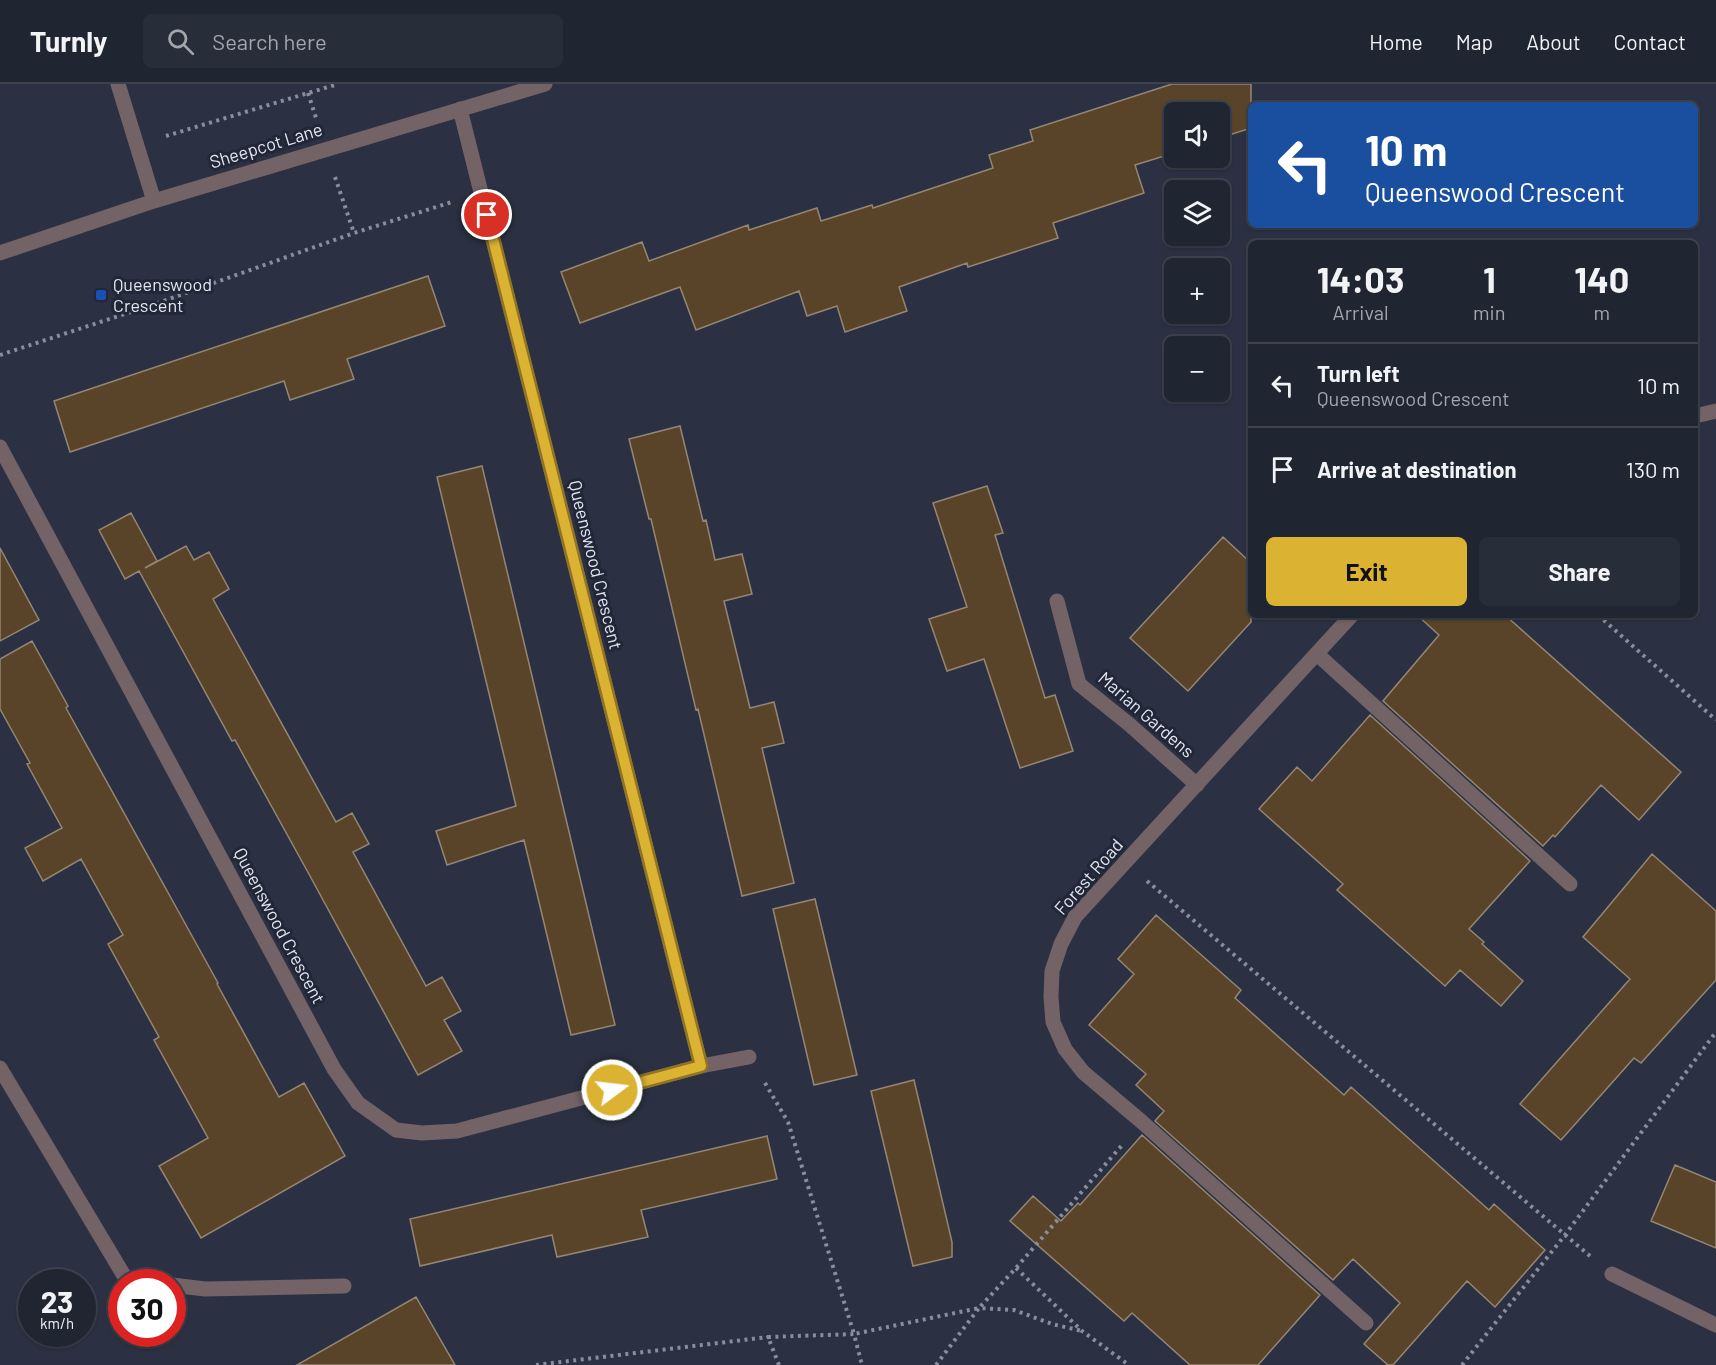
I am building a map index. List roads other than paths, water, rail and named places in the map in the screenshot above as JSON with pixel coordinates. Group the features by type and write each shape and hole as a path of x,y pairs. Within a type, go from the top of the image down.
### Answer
{"street":[{"path":"118,84 154,201"},
{"name":"Sheepcot Lane","path":"0,253 154,201 545,84"},
{"name":"Queenswood Crescent","path":"460,109 701,1066"},
{"path":"1698,415 1716,411"},
{"name":"Queenswood Crescent","path":"0,447 334,1069 358,1103 396,1130 422,1133 457,1131 701,1066 749,1057"},
{"name":"Marian Gardens","path":"1057,601 1079,684 1130,725 1197,785"},
{"name":"Forest Road","path":"1349,618 1075,917 1061,944 1052,971 1051,997 1053,1022 1065,1048 1083,1072 1366,1323"},
{"path":"1317,654 1570,884"},
{"path":"0,1068 120,1269"},
{"path":"1612,1274 1716,1325"},
{"path":"186,1287 205,1289 344,1286"}],"place":[{"name":"Queenswood Crescent","path":"101,295"}]}
